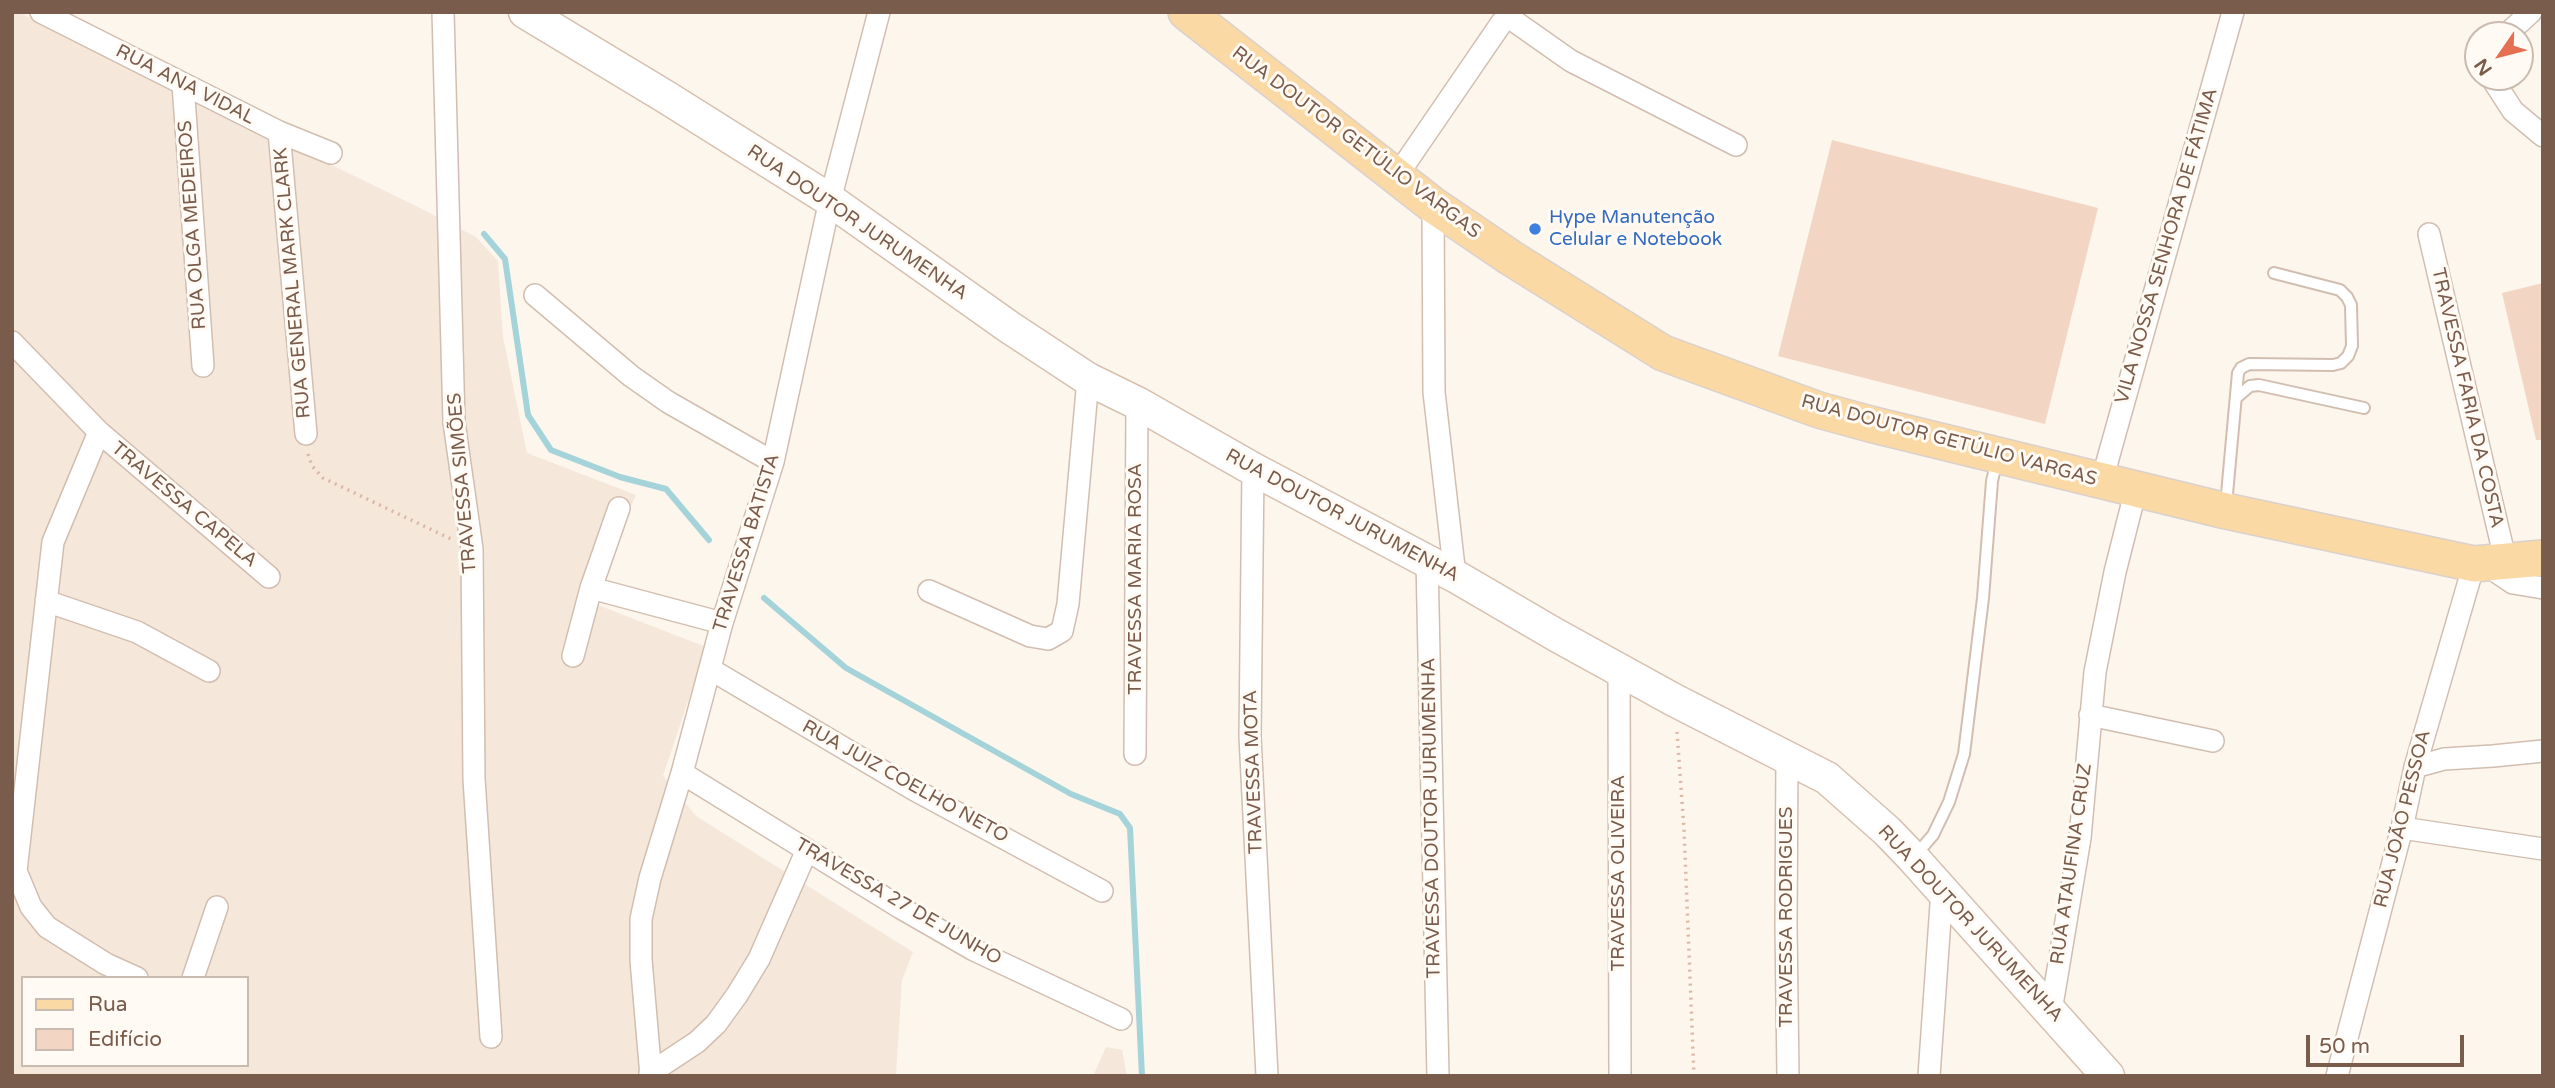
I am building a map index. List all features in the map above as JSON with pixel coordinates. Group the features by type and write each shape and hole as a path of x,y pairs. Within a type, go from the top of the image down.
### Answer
{"main road":[{"name":"RUA DOUTOR GETÚLIO VARGAS","path":"1186,12 1433,205 1511,258 1663,353 1819,410 2226,511 2488,564 2543,558"},
{"name":"RUA DOUTOR JURUMENHA","path":"529,14 830,200 1009,327 1088,379 1455,576 1674,700 1827,778 1913,858 2108,1076"}],"street":[{"name":"RUA ANA VIDAL","path":"41,12 279,132 331,153"},
{"name":"TRAVESSA SIMÕES","path":"443,12 454,422 472,549 474,779 491,1037"},
{"name":"TRAVESSA BATISTA","path":"651,1074 643,996 641,919 650,878 682,773 722,622 772,462 830,200 878,12"},
{"name":"VILA NOSSA SENHORA DE FÁTIMA","path":"2102,480 2232,12"},
{"path":"1396,177 1508,14 1571,61 1736,145"},
{"name":"RUA OLGA MEDEIROS","path":"183,84 203,366"},
{"path":"2499,91 2512,111 2543,136"},
{"name":"RUA GENERAL MARK CLARK","path":"279,132 306,434"},
{"path":"1433,205 1434,392 1455,576"},
{"name":"TRAVESSA FARIA DA COSTA","path":"2429,234 2488,564"},
{"path":"535,295 631,376 668,402 772,462"},
{"name":"TRAVESSA CAPELA","path":"12,342 99,432 269,577"},
{"path":"929,591 1030,636 1048,639 1062,631 1068,604 1088,379"},
{"name":"TRAVESSA MARIA ROSA","path":"1135,754 1137,403"},
{"name":"TRAVESSA CAPELA","path":"99,432 53,542 16,871 31,908 47,927 106,964 133,976"},
{"name":"TRAVESSA MOTA","path":"1252,469 1250,736 1267,1076"},
{"name":"RUA ATAUFINA CRUZ","path":"2051,1012 2080,838 2095,671 2115,572 2136,489"},
{"path":"573,656 591,588 619,508"},
{"name":"TRAVESSA DOUTOR JURUMENHA","path":"1427,561 1438,1076"},
{"name":"RUA DOUTOR GETÚLIO VARGAS","path":"2488,564 2513,583 2543,588"},
{"name":"RUA JOÃO PESSOA","path":"2337,1076 2402,828 2415,767 2488,564"},
{"path":"591,588 722,622"},
{"path":"46,601 137,632 209,671"},
{"name":"RUA JUIZ COELHO NETO","path":"710,669 913,789 1102,891"},
{"name":"TRAVESSA OLIVEIRA","path":"1619,670 1620,1076"},
{"path":"2090,715 2214,741"},
{"path":"2415,767 2444,758 2493,757 2543,751"},
{"name":"TRAVESSA RODRIGUES","path":"1787,757 1788,1076"},
{"name":"TRAVESSA 27 DE JUNHO","path":"682,773 974,950 1121,1019"},
{"path":"2402,828 2543,849"},
{"path":"651,1074 697,1042 716,1024 737,995 758,959 807,850"},
{"path":"1929,1076 1942,890"},
{"path":"194,976 217,906"}],"lane":[{"path":"2226,511 2238,373 2241,368 2249,364 2333,365 2341,363 2348,356 2352,346 2351,305 2340,290 2274,273"},
{"path":"2236,398 2250,386 2259,385 2364,408"},
{"path":"1913,858 1933,835 1944,813 1964,754 1983,598 1992,481 1997,456"}],"path":[{"path":"306,434 312,466 323,478 472,549"},
{"path":"1674,700 1685,842 1695,1076"}],"shaded area":[{"path":"13,12 18,12 418,207 476,237 498,261 503,337 527,453 636,495 590,602 706,647 663,776 696,816 913,952 902,980 896,1076 12,1076"},
{"path":"1106,1047 1122,1050 1127,1076 1093,1076"}],"building":[{"path":"1832,140 2098,208 2045,424 1778,356"},
{"path":"2543,283 2543,440 2536,440 2502,293"}],"waterway":[{"path":"484,234 505,259 528,415 551,450 620,477 666,489 709,540"},
{"path":"764,598 846,668 1071,794 1120,814 1130,828 1142,1076"}],"place":[{"name":"Hype Manutenção Celular e Notebook","path":"1535,229"}]}
